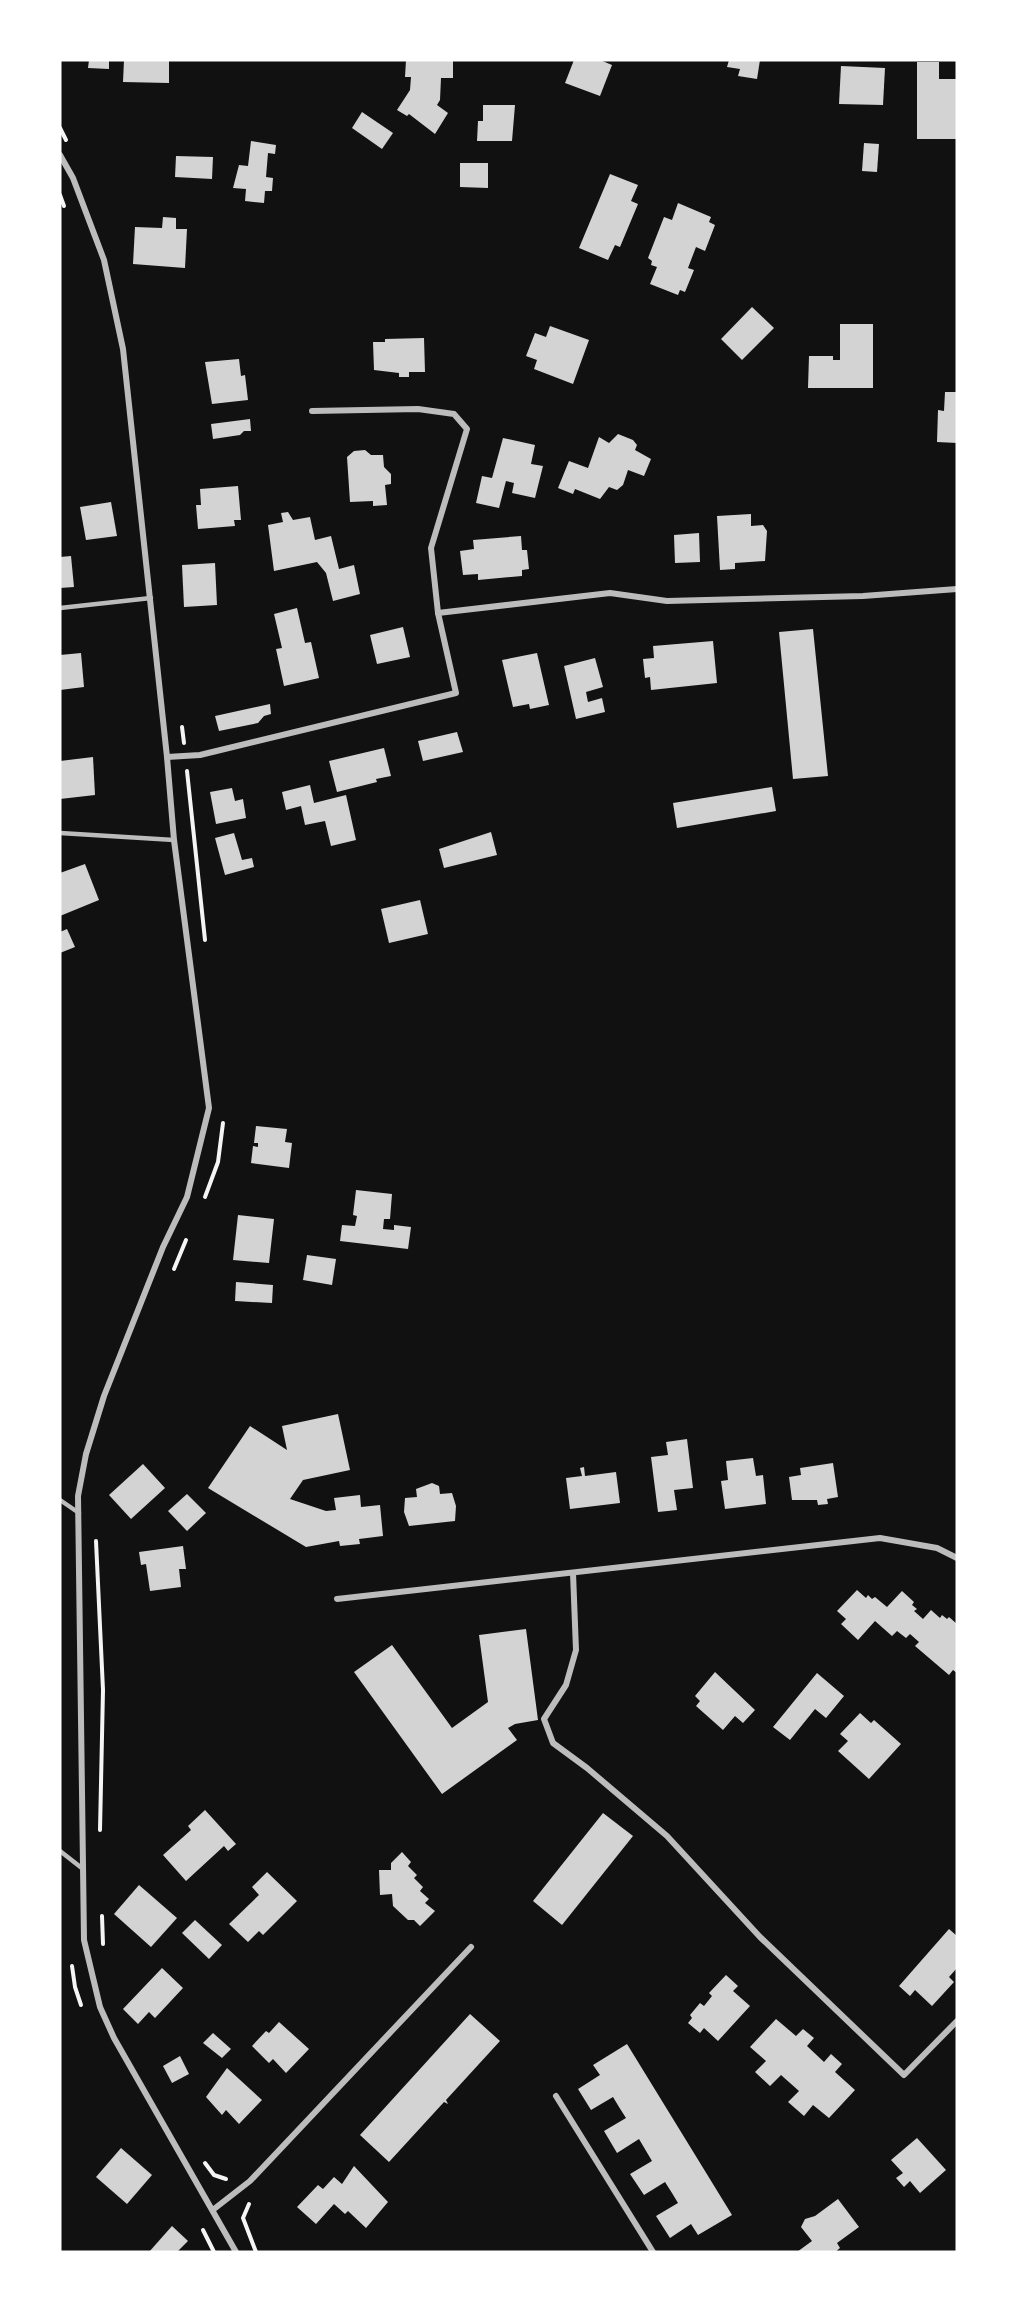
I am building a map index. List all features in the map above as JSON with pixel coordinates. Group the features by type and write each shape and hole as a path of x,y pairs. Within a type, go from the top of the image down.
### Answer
{"street":[{"path":"60,155 73,178 104,260 123,350 151,598 174,840 209,1108 187,1197 159,1257 104,1396 86,1454 78,1496 84,1940 100,2007 114,2038 214,2209 236,2252"},
{"path":"167,757 200,755 456,693 438,613 431,548 467,429 454,414 418,409 312,411"},
{"path":"438,613 609,593 667,601 863,596 957,589"},
{"path":"337,1599 880,1538 937,1548 957,1558"},
{"path":"573,1573 576,1650 566,1685 544,1719 553,1743 587,1768 667,1836 760,1937 904,2075 957,2020"},
{"path":"214,2209 250,2181 471,1947"},
{"path":"556,2096 653,2252"}],"lane":[{"path":"60,608 151,598"},
{"path":"60,833 174,840"},
{"path":"60,1500 79,1513"},
{"path":"60,1851 83,1869"}],"path":[{"path":"60,128 69,147"},
{"path":"60,195 69,217"},
{"path":"181,720 205,943"},
{"path":"203,1202 218,1162 223,1114"},
{"path":"172,1274 189,1233"},
{"path":"96,1532 102,1690 100,1838"},
{"path":"101,1911 103,1953"},
{"path":"71,1955 75,1987 82,2008"},
{"path":"202,2157 214,2175 223,2179 231,2177"},
{"path":"198,2222 214,2252"}],"building":[{"path":"89,60 109,60 109,69 88,68"},
{"path":"124,60 169,60 169,83 123,82"},
{"path":"406,60 453,60 453,78 441,78 440,100 437,105 448,113 435,134 409,114 407,116 397,110 410,90 411,77 405,77"},
{"path":"574,60 600,60 612,65 600,96 565,83"},
{"path":"729,60 760,60 757,79 738,76 740,69 727,67"},
{"path":"917,62 939,62 939,79 957,79 957,139 917,139"},
{"path":"841,66 885,68 883,105 839,104"},
{"path":"483,105 515,105 512,141 477,141 478,121 483,121"},
{"path":"362,112 393,133 382,149 352,128"},
{"path":"251,141 276,145 275,154 268,153 266,177 273,178 272,191 265,191 264,203 245,201 246,189 233,188 239,165 248,166"},
{"path":"864,143 879,144 877,172 862,171"},
{"path":"176,156 213,157 212,179 175,177"},
{"path":"460,163 488,163 488,188 460,187"},
{"path":"610,174 638,185 631,201 638,204 620,247 615,245 608,260 579,248"},
{"path":"678,203 711,217 709,222 715,225 705,251 696,247 688,268 694,270 685,292 680,290 678,295 650,284 657,267 651,265 652,261 648,258 664,217 672,220"},
{"path":"163,217 176,218 176,229 187,229 185,268 133,264 135,227 162,228"},
{"path":"752,307 774,328 742,360 721,339"},
{"path":"840,324 873,324 873,388 808,388 809,356 833,356 833,360 840,360"},
{"path":"550,326 589,340 573,384 534,369 537,360 526,356 535,333 546,337"},
{"path":"424,338 425,372 409,372 409,377 399,377 399,373 374,370 373,342 385,342 385,339"},
{"path":"239,359 241,376 245,375 248,400 212,404 205,362"},
{"path":"945,392 957,392 957,443 937,442 938,410 944,411"},
{"path":"250,419 251,431 213,439 211,424"},
{"path":"618,434 633,440 637,445 635,450 651,459 644,476 628,470 623,485 617,490 609,487 600,499 575,489 573,494 558,488 569,461 588,468 599,437 609,443"},
{"path":"503,438 535,445 531,464 543,466 535,498 512,493 514,483 506,481 499,508 476,503 482,476 492,478"},
{"path":"365,450 371,455 383,455 384,467 391,474 391,484 385,485 387,505 373,506 373,501 350,502 347,457 354,451"},
{"path":"238,486 241,520 234,520 235,526 198,529 196,505 201,505 200,489"},
{"path":"111,502 117,536 86,540 80,507"},
{"path":"288,512 293,520 310,517 315,540 331,536 339,569 354,565 360,594 333,601 326,573 317,562 274,571 268,525 283,522 281,513"},
{"path":"751,514 751,526 763,525 767,531 765,561 735,563 735,569 720,570 717,516"},
{"path":"699,533 700,562 675,563 674,535"},
{"path":"521,536 522,550 527,550 529,569 522,570 522,576 478,580 478,574 463,575 460,551 474,549 473,540"},
{"path":"71,556 74,587 60,588 60,557"},
{"path":"215,563 217,605 184,607 182,565"},
{"path":"297,608 305,643 311,642 319,678 284,686 276,649 282,648 274,614"},
{"path":"403,627 410,657 377,664 370,635"},
{"path":"813,629 828,776 793,779 779,632"},
{"path":"713,641 717,683 651,690 650,677 645,678 643,659 654,658 653,646"},
{"path":"81,653 84,687 60,690 60,655"},
{"path":"537,653 549,705 530,709 529,704 513,707 502,660"},
{"path":"595,658 603,687 586,692 588,702 602,698 605,712 576,719 564,666"},
{"path":"270,704 271,714 264,716 258,723 219,731 215,716"},
{"path":"457,732 463,752 423,761 418,741"},
{"path":"384,748 391,776 337,792 329,761"},
{"path":"93,757 95,795 60,799 60,761"},
{"path":"310,785 314,803 346,795 356,840 331,846 325,821 305,825 301,806 286,810 282,792"},
{"path":"772,787 776,811 677,828 673,803"},
{"path":"232,788 235,801 243,799 246,818 216,824 210,792"},
{"path":"491,832 497,855 444,868 439,849"},
{"path":"234,833 242,860 252,858 254,867 225,875 215,838"},
{"path":"85,864 99,900 60,916 60,873"},
{"path":"420,900 428,934 389,943 381,909"},
{"path":"67,929 75,947 60,953 60,932"},
{"path":"256,1126 287,1129 285,1142 292,1143 289,1168 251,1163 253,1146 258,1147 258,1143 254,1143"},
{"path":"356,1190 392,1194 390,1219 384,1219 383,1229 394,1230 394,1225 411,1227 408,1249 340,1241 342,1225 355,1226 357,1216 353,1215"},
{"path":"238,1215 274,1219 269,1263 233,1260"},
{"path":"307,1255 336,1259 332,1285 303,1280"},
{"path":"236,1282 273,1285 272,1303 235,1301"},
{"path":"338,1414 350,1470 303,1480 290,1499 326,1511 336,1510 334,1498 360,1495 361,1507 380,1505 383,1536 359,1539 360,1544 340,1546 339,1541 306,1547 208,1488 250,1426 287,1450 282,1426"},
{"path":"687,1439 693,1488 674,1490 677,1510 658,1512 651,1457 668,1455 666,1442"},
{"path":"753,1458 756,1476 763,1475 766,1504 725,1509 721,1481 728,1480 726,1461"},
{"path":"833,1463 838,1497 827,1499 828,1504 818,1505 817,1500 792,1500 789,1477 801,1475 800,1468"},
{"path":"143,1464 165,1488 131,1519 109,1495"},
{"path":"584,1467 585,1476 616,1472 620,1503 570,1509 566,1478 582,1476 580,1468"},
{"path":"432,1483 439,1486 440,1494 452,1493 456,1506 455,1521 409,1526 404,1512 405,1498 417,1497 416,1489"},
{"path":"187,1494 206,1513 187,1531 168,1511"},
{"path":"183,1546 186,1569 179,1569 181,1587 150,1591 146,1564 141,1565 139,1552"},
{"path":"857,1590 866,1598 868,1595 872,1599 875,1597 887,1607 902,1591 914,1602 912,1605 917,1609 914,1611 923,1619 931,1610 940,1618 942,1615 947,1619 949,1617 957,1624 957,1673 953,1670 949,1675 915,1646 919,1642 910,1634 906,1638 897,1631 892,1636 875,1621 858,1640 841,1624 846,1619 837,1611"},
{"path":"526,1629 538,1720 515,1724 508,1728 517,1740 442,1794 354,1672 392,1645 452,1728 488,1702 479,1635"},
{"path":"715,1672 755,1710 743,1723 735,1716 723,1730 696,1706 700,1701 695,1696"},
{"path":"817,1673 844,1696 826,1718 815,1709 790,1740 773,1727"},
{"path":"860,1713 871,1723 874,1720 901,1744 869,1779 838,1751 848,1741 840,1734"},
{"path":"205,1810 236,1844 228,1851 224,1846 186,1881 163,1855 191,1830 188,1826"},
{"path":"603,1813 633,1836 562,1925 533,1901"},
{"path":"402,1852 411,1862 408,1866 417,1875 414,1878 423,1887 420,1891 429,1899 425,1903 435,1911 420,1926 414,1920 408,1920 393,1906 392,1894 380,1895 379,1870 391,1870 391,1863"},
{"path":"267,1872 297,1901 263,1935 259,1931 248,1942 229,1924 259,1895 252,1887"},
{"path":"139,1885 177,1918 151,1947 114,1914"},
{"path":"195,1920 222,1945 209,1959 182,1933"},
{"path":"949,1929 957,1936 957,1968 949,1977 954,1982 932,2006 915,1990 910,1996 899,1986"},
{"path":"162,1968 183,1988 155,2018 149,2012 138,2024 123,2009"},
{"path":"726,1975 738,1986 733,1991 750,2006 718,2041 704,2028 700,2033 688,2023 692,2018 690,2015 700,2003 704,2006 712,1996 709,1993"},
{"path":"470,2014 500,2041 446,2100 448,2104 444,2102 389,2162 360,2135"},
{"path":"776,2019 796,2036 803,2029 814,2038 807,2046 824,2062 831,2054 842,2064 835,2072 855,2090 829,2118 813,2105 804,2116 788,2102 799,2091 781,2075 770,2086 755,2072 766,2061 750,2047"},
{"path":"279,2022 309,2049 286,2073 273,2059 269,2063 252,2046 266,2031 269,2033"},
{"path":"213,2033 231,2049 222,2058 203,2043"},
{"path":"627,2044 732,2215 698,2235 691,2224 670,2238 656,2216 678,2203 672,2193 665,2182 644,2195 630,2174 652,2161 639,2139 617,2153 604,2131 626,2118 613,2097 591,2110 578,2089 600,2075 593,2065"},
{"path":"180,2056 189,2074 172,2083 163,2066"},
{"path":"227,2068 262,2100 239,2124 226,2110 222,2115 206,2097"},
{"path":"917,2138 946,2170 920,2193 910,2181 904,2187 896,2178 903,2173 891,2160"},
{"path":"121,2148 152,2175 127,2204 96,2177"},
{"path":"354,2166 388,2202 366,2228 348,2211 345,2214 334,2204 316,2224 297,2207 318,2185 323,2189 334,2177 342,2184"},
{"path":"838,2199 859,2227 837,2243 840,2248 835,2252 797,2252 812,2241 801,2227 805,2219 815,2216"},
{"path":"172,2226 188,2241 177,2252 149,2252"}]}
